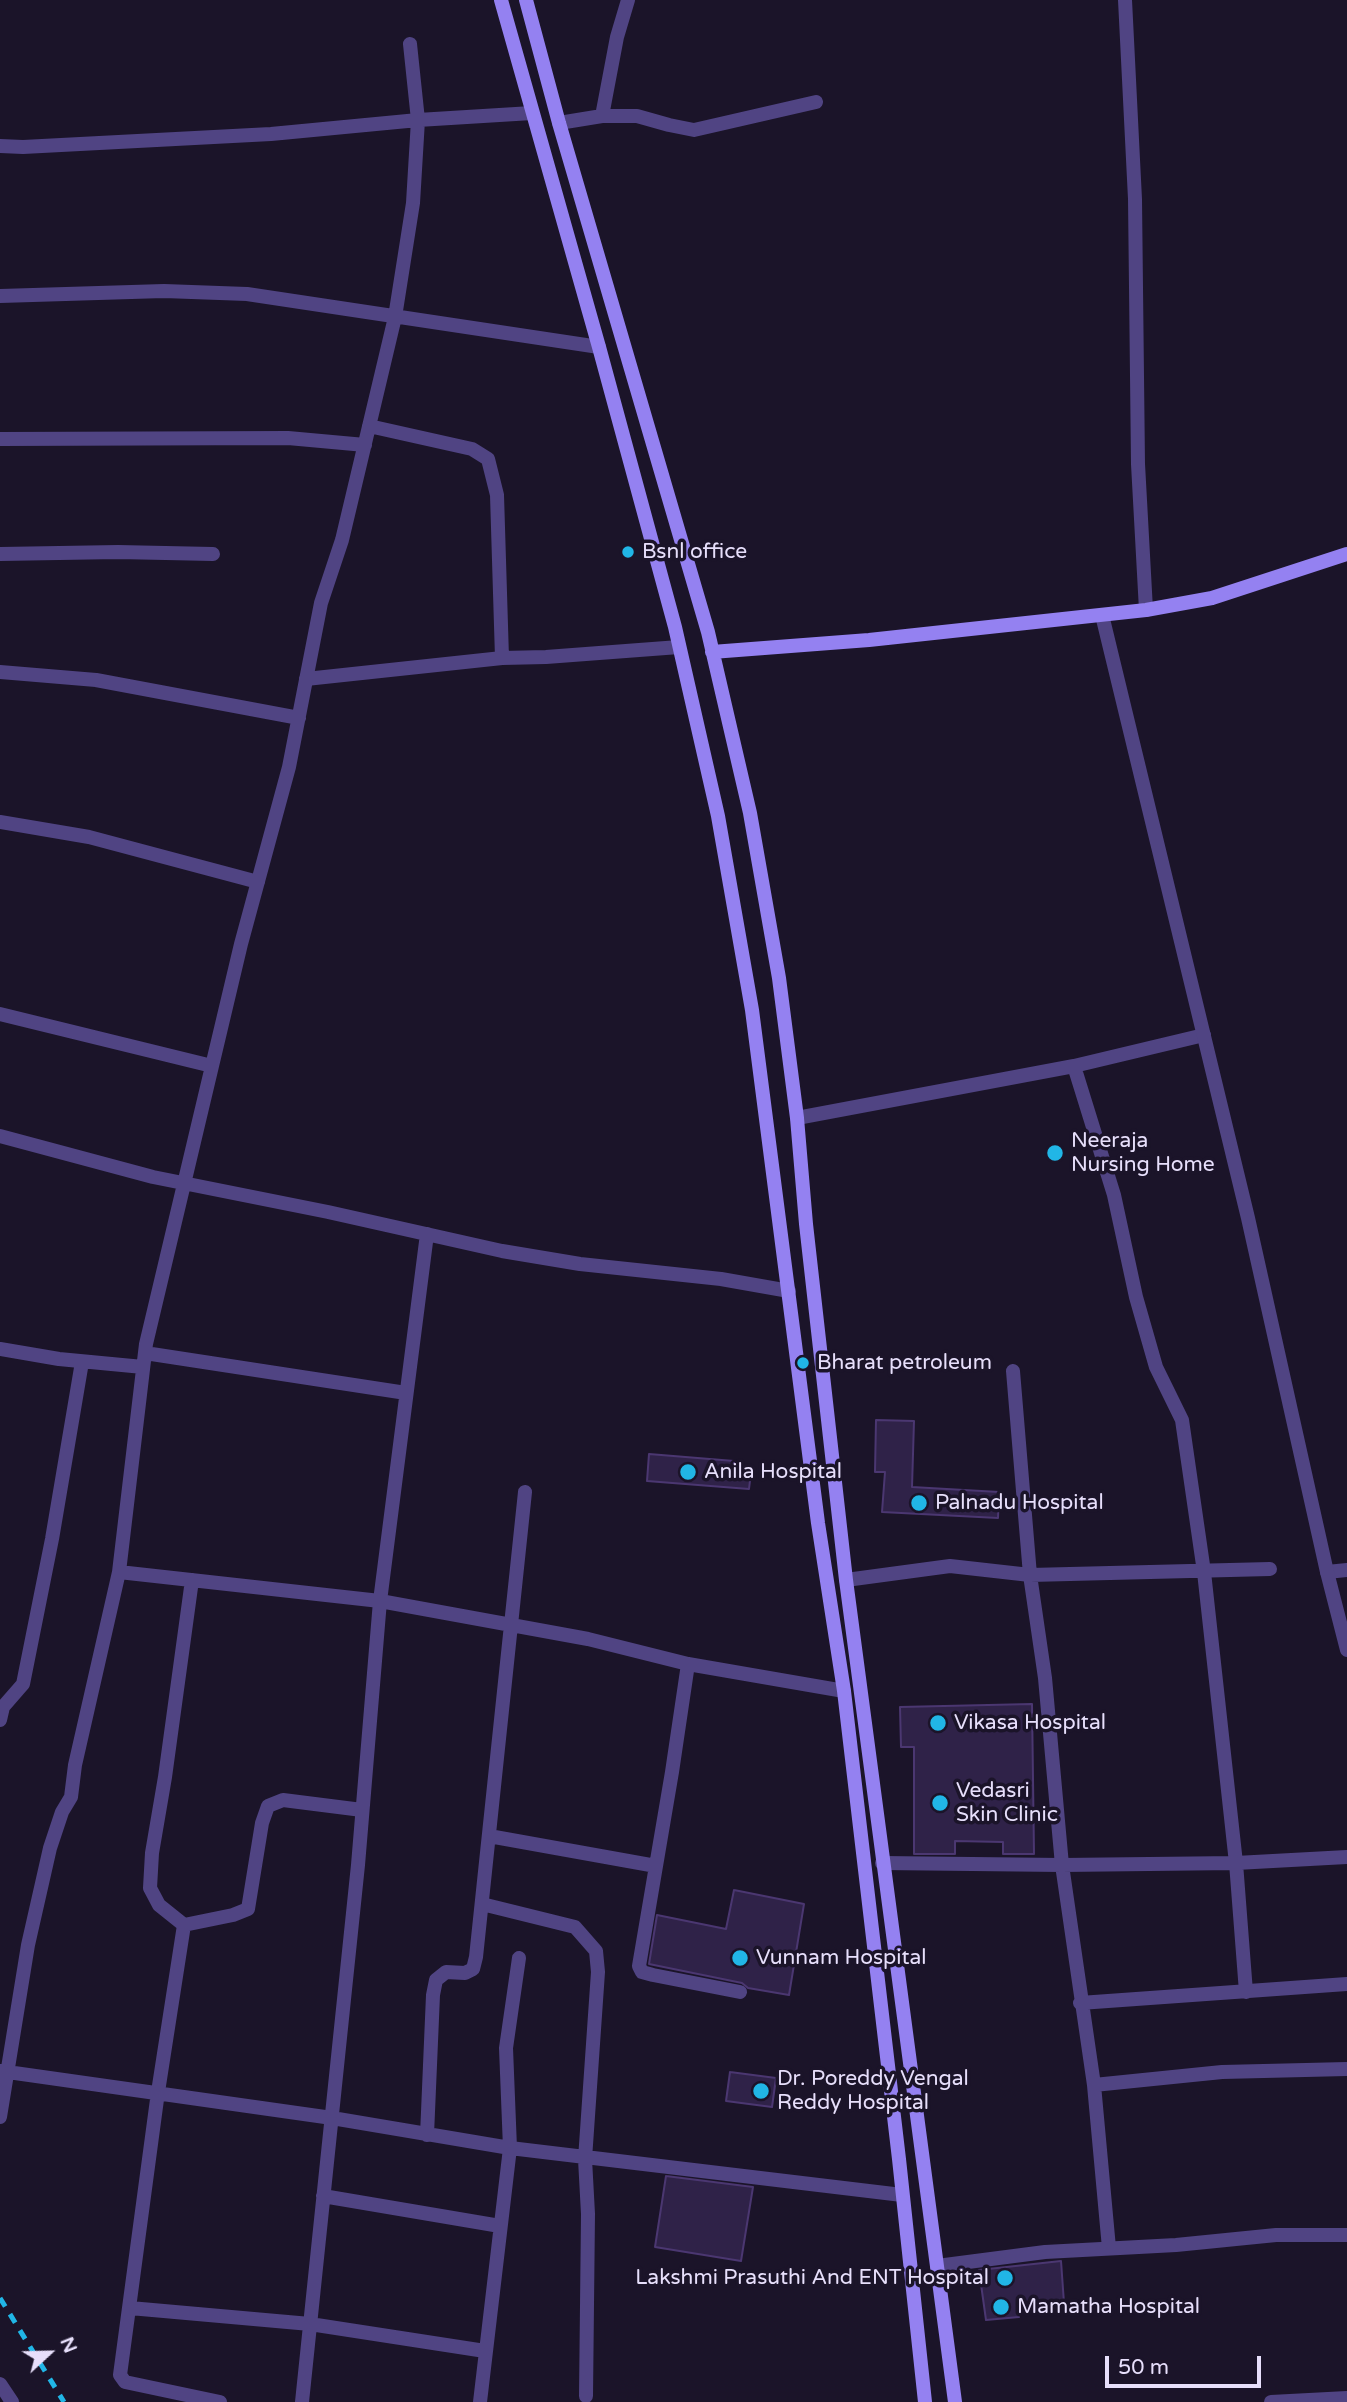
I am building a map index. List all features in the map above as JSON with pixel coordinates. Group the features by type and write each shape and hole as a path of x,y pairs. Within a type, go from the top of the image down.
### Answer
{"main road":[{"path":"501,0 675,627 718,816 752,1010 818,1523 844,1691 895,2119 925,2402"},
{"path":"526,0 712,652 750,813 779,978 797,1118 806,1224 846,1580 955,2402"},
{"path":"712,652 869,640 1146,610 1212,598 1347,554"}],"street":[{"path":"602,116 617,37 628,0"},
{"path":"1125,0 1135,199 1138,464 1146,610"},
{"path":"0,2117 3,2072 28,1945 50,1848 62,1812 71,1797 75,1765 119,1572 144,1360 212,1066 289,767 321,603 342,540 396,317 414,203 418,120 410,44"},
{"path":"559,123 602,116 637,116 694,130 816,102"},
{"path":"0,146 271,134 418,120 532,113"},
{"path":"0,296 164,291 247,294 599,346"},
{"path":"369,426 472,449 488,459 497,495 502,658"},
{"path":"0,439 288,438 365,445"},
{"path":"0,554 213,554"},
{"path":"1102,615 1204,1035 1347,1650"},
{"path":"306,679 502,658 679,647"},
{"path":"0,671 96,680 299,718"},
{"path":"0,822 89,836 258,882"},
{"path":"0,1014 212,1066"},
{"path":"797,1118 1074,1066 1204,1035"},
{"path":"1074,1066 1114,1195 1136,1297 1156,1367 1182,1420 1204,1572 1237,1863 1246,1992"},
{"path":"0,1136 184,1183 502,1251 567,1262 721,1279 789,1292"},
{"path":"302,2402 362,1810 380,1601 427,1234"},
{"path":"0,1349 82,1362 144,1360 406,1393"},
{"path":"0,1720 3,1707 23,1684 52,1539 82,1362"},
{"path":"1013,1371 1030,1575 1045,1678 1062,1865 1094,2085 1109,2248"},
{"path":"427,2135 433,1995 436,1980 446,1972 465,1973 473,1969 525,1492"},
{"path":"846,1580 950,1566 1030,1575 1270,1569"},
{"path":"1327,1572 1347,1570"},
{"path":"119,1572 380,1601 588,1639 688,1664 844,1691"},
{"path":"184,1925 159,1905 150,1888 152,1853 192,1580"},
{"path":"688,1664 639,1966 642,1972 740,1992"},
{"path":"184,1925 233,1915 248,1909 262,1823 268,1806 283,1800 362,1810"},
{"path":"489,1836 656,1866"},
{"path":"883,1863 1237,1863 1347,1857"},
{"path":"482,1904 575,1927 596,1951 598,1972 585,2159 588,2214 586,2396"},
{"path":"184,1925 158,2092 120,2375 125,2382 220,2402"},
{"path":"480,2402 510,2148 506,2049 519,1958"},
{"path":"1080,2003 1347,1983"},
{"path":"1094,2085 1222,2072 1347,2069"},
{"path":"3,2072 158,2092 585,2159 902,2195"},
{"path":"323,2196 500,2226"},
{"path":"937,2266 1045,2252 1176,2245 1276,2235 1347,2235"},
{"path":"130,2308 310,2324 485,2351"},
{"path":"0,2384 12,2402"},
{"path":"1271,2402 1347,2398"}],"building":[{"path":"876,1420 914,1421 912,1487 999,1492 998,1518 882,1512 885,1472 875,1472"},
{"path":"649,1454 734,1461 734,1470 751,1472 749,1489 647,1481"},
{"path":"1032,1704 1034,1854 1003,1854 1003,1842 955,1841 955,1854 914,1854 914,1747 901,1747 900,1707"},
{"path":"734,1890 804,1904 789,1995 649,1964 657,1915 726,1929"},
{"path":"730,2072 776,2078 772,2107 726,2101"},
{"path":"666,2176 753,2187 741,2261 655,2247"},
{"path":"1061,2261 1064,2303 1018,2306 1019,2317 986,2320 979,2270"}],"railway":[{"path":"0,2298 64,2402"}],"place":[{"name":"Bsnl office","path":"628,552"},
{"name":"Neeraja Nursing Home","path":"1055,1153"},
{"name":"Bharat petroleum","path":"803,1363"},
{"name":"Anila Hospital","path":"688,1472"},
{"name":"Palnadu Hospital","path":"919,1503"},
{"name":"Vikasa Hospital","path":"938,1723"},
{"name":"Vedasri Skin Clinic","path":"940,1803"},
{"name":"Vunnam Hospital","path":"740,1958"},
{"name":"Dr. Poreddy Vengal Reddy Hospital","path":"761,2091"},
{"name":"Lakshmi Prasuthi And ENT Hospital","path":"1005,2278"},
{"name":"Mamatha Hospital","path":"1001,2307"}]}
